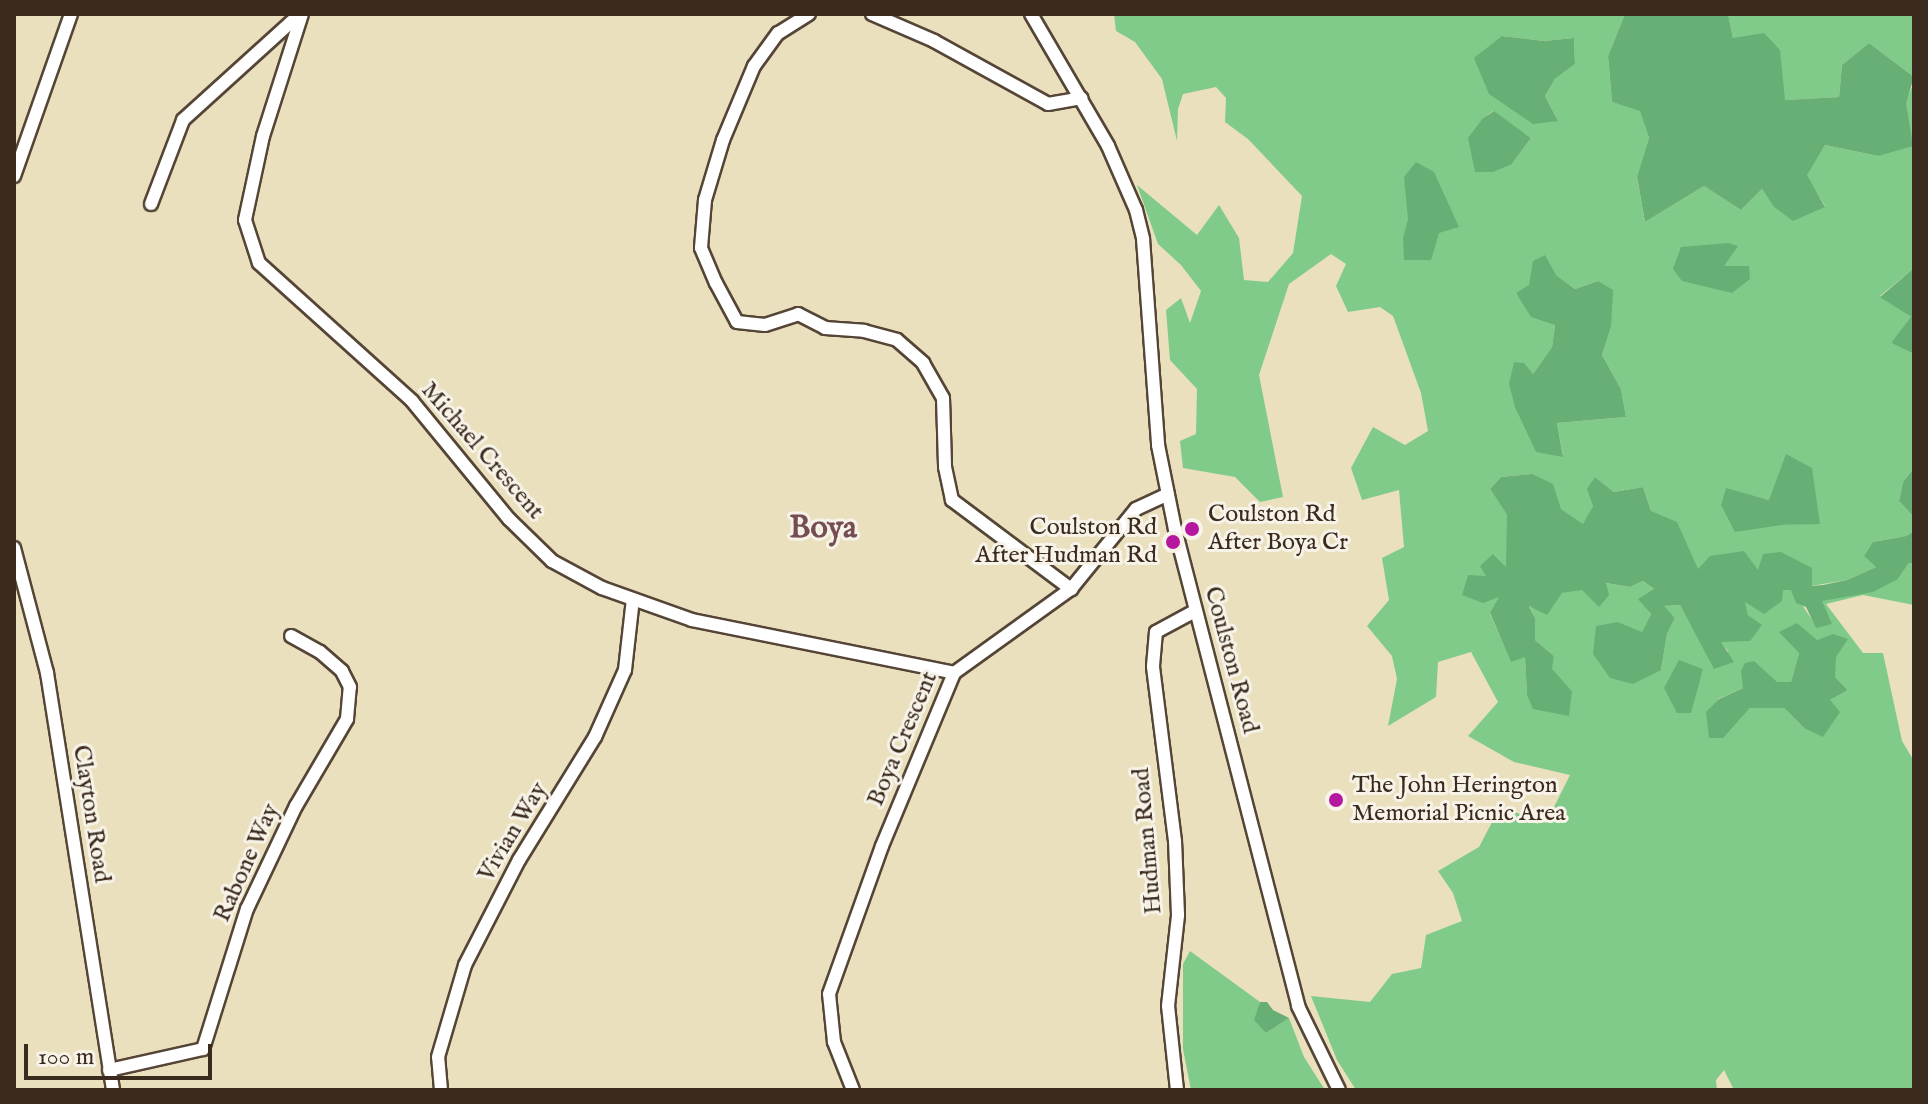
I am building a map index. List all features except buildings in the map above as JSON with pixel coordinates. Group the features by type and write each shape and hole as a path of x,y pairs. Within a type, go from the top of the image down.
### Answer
{"street":[{"path":"14,176 71,14"},
{"path":"151,204 183,120 301,14"},
{"name":"Michael Crescent","path":"301,14 263,136 245,220 259,263 412,401 509,519 552,561 602,588 692,620 954,673"},
{"path":"809,14 778,33 754,66 723,140 705,200 701,248 716,283 737,322 765,325 798,314 825,328 864,331 897,340 923,363 943,398 945,467 952,500 1071,589"},
{"path":"872,14 934,41 1048,104 1081,98"},
{"name":"Coulston Road","path":"1031,14 1125,178 1143,239 1152,390 1168,494 1195,611 1222,704 1298,1006 1339,1090"},
{"name":"Boya Crescent","path":"853,1090 834,1042 829,994 882,846 954,673 1071,589 1130,515 1150,500 1168,494"},
{"name":"Clayton Road","path":"14,548 47,673 113,1090"},
{"name":"Vivian Way","path":"441,1090 438,1057 465,965 519,860 595,737 625,670 633,599"},
{"name":"Hudman Road","path":"1177,1090 1168,1006 1178,915 1175,841 1153,666 1156,632 1195,611"},
{"name":"Rabone Way","path":"109,1070 203,1049 247,909 296,806 347,719 350,687 342,671 320,652 291,636"}],"green space":[{"path":"1114,14 1625,14 1608,56 1612,102 1640,110 1649,138 1637,178 1645,222 1704,186 1741,210 1762,189 1773,206 1825,206 1806,175 1825,145 1878,156 1914,83 1914,268 1880,296 1912,318 1891,343 1914,354 1914,468 1903,482 1899,501 1914,517 1914,531 1906,536 1873,542 1876,567 1847,580 1811,586 1759,571 1698,570 1686,547 1651,511 1643,487 1614,492 1595,477 1593,506 1584,525 1561,509 1532,474 1501,477 1490,489 1507,515 1509,550 1506,568 1494,555 1500,596 1490,614 1511,661 1525,656 1527,695 1572,691 1551,669 1554,656 1535,640 1535,618 1529,605 1561,593 1605,583 1630,587 1643,581 1655,590 1639,599 1651,614 1642,633 1618,622 1661,670 1667,634 1675,618 1663,606 1680,605 1715,669 1728,651 1720,642 1761,625 1748,615 1744,601 1783,589 1792,590 1817,627 1831,623 1821,601 1898,579 1909,563 1914,564 1914,605 1863,595 1826,604 1863,653 1883,653 1902,741 1914,761 1914,1090 1734,1090 1724,1070 1716,1080 1717,1090 1356,1090 1337,1060 1311,996 1370,1002 1392,974 1421,968 1426,935 1462,921 1453,893 1438,871 1479,847 1500,807 1546,823 1570,775 1514,762 1468,736 1498,702 1471,652 1438,662 1436,697 1388,726 1397,679 1392,656 1367,626 1389,600 1382,558 1404,547 1399,490 1362,500 1351,468 1373,427 1405,445 1428,431 1421,393 1393,316 1380,307 1348,312 1336,286 1346,264 1331,254 1289,284 1259,375 1283,497 1260,502 1235,477 1183,468 1180,441 1196,434 1197,389 1170,360 1166,310 1181,298 1190,323 1201,291 1181,265 1158,244 1137,185 1197,235 1219,205 1239,238 1244,280 1268,282 1293,253 1302,196 1248,139 1225,122 1226,98 1216,87 1183,94 1178,109 1177,141 1162,79 1135,42 1116,31","holes":["1502,36 1544,41 1574,38 1575,64 1555,79 1545,96 1558,121","1493,111 1531,138 1512,164 1483,118","1556,275 1575,289 1598,281 1611,327 1602,355 1621,389 1626,417 1557,423 1563,456 1533,374 1552,347 1555,325 1516,294","1726,489 1769,500 1820,523 1781,525","1833,635 1835,677 1848,690 1830,700 1804,728 1784,708 1750,708 1723,737 1718,699 1743,688 1791,682 1799,653 1817,640","1702,669 1696,687 1669,677"]},
{"path":"1625,14 1728,14 1733,38 1764,33 1780,50 1785,100 1839,97 1842,65 1869,43 1914,77 1906,103 1913,146 1878,156 1825,145 1807,175 1825,207 1793,221 1773,206 1762,189 1741,210 1704,186 1645,222 1637,177 1649,138 1640,111 1612,102 1608,56"},
{"path":"1728,14 1914,14 1914,77 1869,43 1842,65 1839,97 1785,100 1733,38"},
{"path":"1502,36 1544,41 1574,38 1575,64 1555,79 1545,96 1558,121 1533,124 1489,94 1474,58"},
{"path":"1494,111 1531,138 1512,164 1493,172 1475,172 1468,138 1483,118"},
{"path":"1416,162 1434,172 1459,227 1439,233 1431,260 1404,260 1403,238 1408,219 1404,177"},
{"path":"1728,243 1738,246 1724,266 1749,266 1750,279 1732,293 1682,281 1673,269 1681,247"},
{"path":"1545,255 1556,275 1575,289 1598,281 1613,290 1611,327 1602,355 1621,389 1626,417 1557,423 1563,457 1536,452 1515,407 1509,384 1514,362 1524,363 1533,374 1552,347 1555,325 1531,317 1516,293 1529,285 1533,261"},
{"path":"1914,268 1914,354 1891,343 1911,317 1880,297"},
{"path":"1786,454 1812,468 1820,524 1781,525 1735,532 1721,505 1726,488 1769,500"},
{"path":"1914,468 1914,517 1899,501 1903,482"},
{"path":"1532,474 1553,484 1561,509 1583,524 1593,506 1587,489 1595,477 1614,492 1643,487 1651,511 1677,522 1698,569 1710,556 1744,551 1758,570 1763,554 1781,552 1812,568 1812,586 1823,585 1847,580 1876,567 1864,556 1873,542 1906,536 1914,531 1914,564 1909,563 1898,579 1873,592 1822,601 1832,624 1816,628 1806,607 1796,603 1791,590 1783,590 1782,601 1764,614 1745,602 1748,615 1762,625 1750,641 1721,642 1734,662 1714,669 1680,605 1664,606 1675,618 1667,634 1661,670 1633,684 1610,678 1593,654 1596,626 1618,622 1642,632 1651,614 1638,599 1654,589 1643,581 1630,587 1606,583 1609,595 1599,607 1582,590 1562,593 1547,615 1529,606 1535,618 1535,640 1554,656 1552,669 1572,691 1569,716 1533,709 1527,695 1525,657 1511,662 1490,613 1499,597 1483,603 1462,595 1468,575 1486,576 1480,566 1493,554 1506,567 1507,515 1490,489 1501,477"},
{"path":"1797,623 1817,640 1833,634 1848,639 1836,657 1835,677 1848,690 1830,700 1840,712 1823,737 1804,728 1784,708 1750,708 1723,738 1709,738 1706,712 1719,699 1743,688 1741,671 1745,663 1754,661 1777,682 1791,682 1799,653 1779,632"},
{"path":"1679,660 1703,669 1691,713 1677,713 1664,688"},
{"path":"1190,951 1260,1002 1255,1020 1266,1033 1289,1018 1304,1057 1325,1090 1191,1090 1183,1049 1183,964"},
{"path":"1260,1002 1267,1002 1273,1010 1289,1018 1266,1033 1254,1020"}],"place":[{"name":"Coulston Rd After Boya Cr","path":"1192,529"},
{"name":"Coulston Rd After Hudman Rd","path":"1173,542"},
{"name":"The John Herington Memorial Picnic Area","path":"1336,800"}],"district":[{"name":"Boya","path":"823,529"}]}
